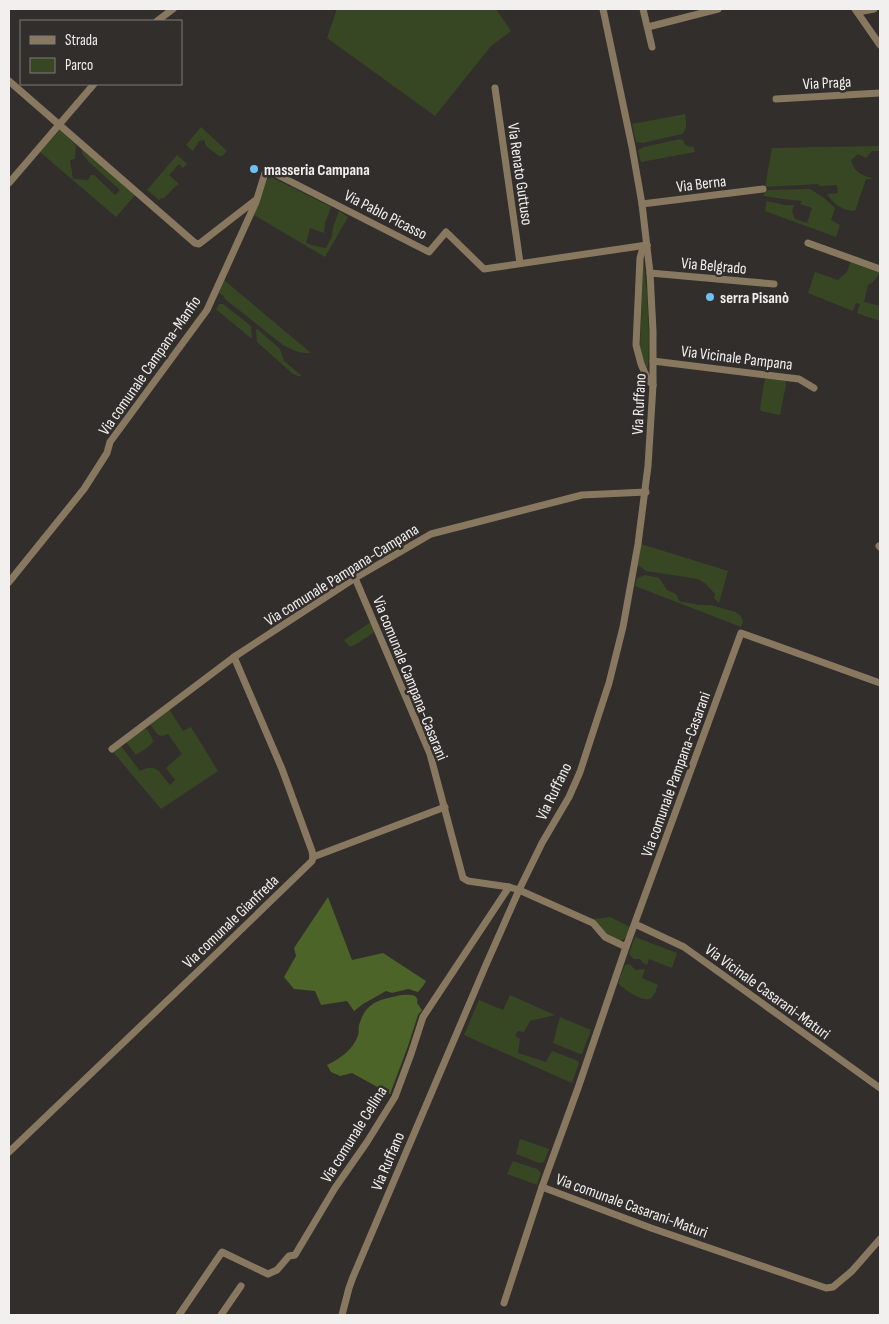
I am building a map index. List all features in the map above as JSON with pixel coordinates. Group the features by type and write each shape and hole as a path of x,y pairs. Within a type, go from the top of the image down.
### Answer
{"street":[{"path":"158,20 173,9"},
{"name":"Via Ruffano","path":"342,1315 353,1277 485,967 519,890 542,843 569,797 580,772 609,683 623,627 646,492 653,385 653,331 650,273 642,204 603,9"},
{"path":"643,9 652,47"},
{"path":"648,27 718,9"},
{"path":"874,9 857,10 880,45"},
{"path":"9,81 195,243 199,244 257,199"},
{"path":"9,183 93,85"},
{"name":"Via Renato Guttuso","path":"495,88 520,263"},
{"name":"Via Praga","path":"776,99 880,93"},
{"name":"Via Pablo Picasso","path":"257,199 265,173 270,171 429,252 446,232 484,269 647,245"},
{"name":"Via Berna","path":"642,204 763,189"},
{"name":"Via comunale Campana-Manfio","path":"9,582 84,489 107,453 110,442 208,310 257,199"},
{"path":"808,243 880,269"},
{"name":"Via Ruffano","path":"647,245 642,251 640,258 636,345 641,364 648,380 653,385"},
{"name":"Via Belgrado","path":"650,273 774,284"},
{"name":"Via Vicinale Pampana","path":"653,361 800,379 814,388"},
{"name":"Via comunale Pampana-Campana","path":"112,748 234,657 355,578 431,534 576,496 646,492"},
{"name":"Via comunale Campana-Casarani","path":"355,578 430,754 463,878 468,882 510,887 519,890"},
{"name":"Via comunale Pampana-Casarani","path":"626,947 742,633 880,683"},
{"path":"234,657 282,769 313,857 444,807"},
{"name":"Via comunale Gianfreda","path":"9,1152 312,861 313,857"},
{"name":"Via comunale Cellina","path":"179,1315 222,1252 268,1274 277,1270 289,1256 295,1254 335,1188 368,1142 395,1097 423,1017 510,887"},
{"path":"519,890 593,923 605,937 626,947"},
{"name":"Via Vicinale Casarani-Maturi","path":"635,924 684,947 880,1088"},
{"name":"Via comunale Casarani-Maturi","path":"626,947 542,1187 651,1228 826,1288 833,1287 852,1271 880,1239"},
{"path":"504,1302 542,1187"},
{"path":"220,1315 242,1286"}],"green space":[{"path":"337,9 496,9 511,31 491,46 435,116 327,38"},
{"path":"685,114 686,127 682,134 643,143 636,142 632,124"},
{"path":"201,127 227,151 222,156 219,156 206,146 204,140 199,141 193,151 186,145"},
{"path":"60,130 76,145 75,159 70,160 73,179 88,180 91,175 94,175 115,195 120,190 88,161 82,153 82,148 136,194 116,217 40,152"},
{"path":"680,139 686,145 694,147 695,152 641,162 638,150"},
{"path":"880,146 880,151 872,151 866,158 858,154 851,160 857,171 874,179 866,179 855,211 839,206 827,194 838,193 837,185 820,186 818,184 765,187 772,148"},
{"path":"177,155 187,164 183,168 179,164 169,175 179,184 164,198 159,200 147,190"},
{"path":"271,177 331,207 325,223 324,233 310,228 306,243 326,248 332,236 339,211 348,217 325,257 254,215 267,179"},
{"path":"810,189 835,208 831,220 840,225 836,237 765,211 767,201 794,205 792,211 795,219 807,223 812,208 800,204 802,201 764,196 764,190"},
{"path":"643,255 647,293 648,367 644,366 640,352"},
{"path":"851,261 880,271 873,282 868,285 864,302 880,306 880,321 857,313 860,304 856,303 853,311 808,293 815,272 838,280 847,272"},
{"path":"224,280 311,353 293,350 283,345 225,299 219,293"},
{"path":"219,304 223,304 251,326 252,339 216,310"},
{"path":"257,329 280,349 284,361 302,376 293,374 257,342"},
{"path":"766,378 786,381 780,415 761,411 760,409"},
{"path":"641,544 728,571 719,603 714,598 715,594 706,584 698,579 646,571 638,565"},
{"path":"645,575 659,578 667,590 676,594 679,601 711,605 735,612 741,616 743,622 741,627 635,586 637,578"},
{"path":"371,622 373,633 350,647 344,640"},
{"path":"169,709 183,731 191,727 218,771 161,809 113,752 121,746 140,771 155,768 170,785 175,780 166,768 182,754 168,734 158,735 150,724"},
{"path":"144,729 147,729 153,742 136,755 126,742"},
{"path":"328,897 352,960 383,953 426,981 418,992 408,989 392,993 386,991 354,1011 347,1001 321,1005 315,991 294,989 284,977 296,956 294,948"},
{"path":"610,917 630,927 624,939 620,940 611,937 594,919"},
{"path":"635,937 677,953 672,968 649,959 647,965 640,959 634,959 629,954"},
{"path":"630,964 635,970 645,969 642,978 658,985 652,998 643,999 638,997 618,983 625,965"},
{"path":"401,995 415,996 422,1010 418,1015 390,1094 352,1073 340,1076 331,1072 327,1065 344,1055 354,1044 365,1011 378,1001"},
{"path":"510,995 555,1015 530,1021 524,1032 518,1031 515,1036 520,1039 518,1053 546,1062 552,1051 578,1061 572,1083 464,1035 479,1000 503,1010"},
{"path":"560,1017 591,1030 582,1054 553,1043"},
{"path":"520,1139 549,1149 544,1162 539,1163 516,1154"},
{"path":"513,1161 537,1169 541,1173 537,1185 507,1174"}],"place":[{"name":"masseria Campana","path":"254,169"},
{"name":"serra Pisanò","path":"710,297"}]}
